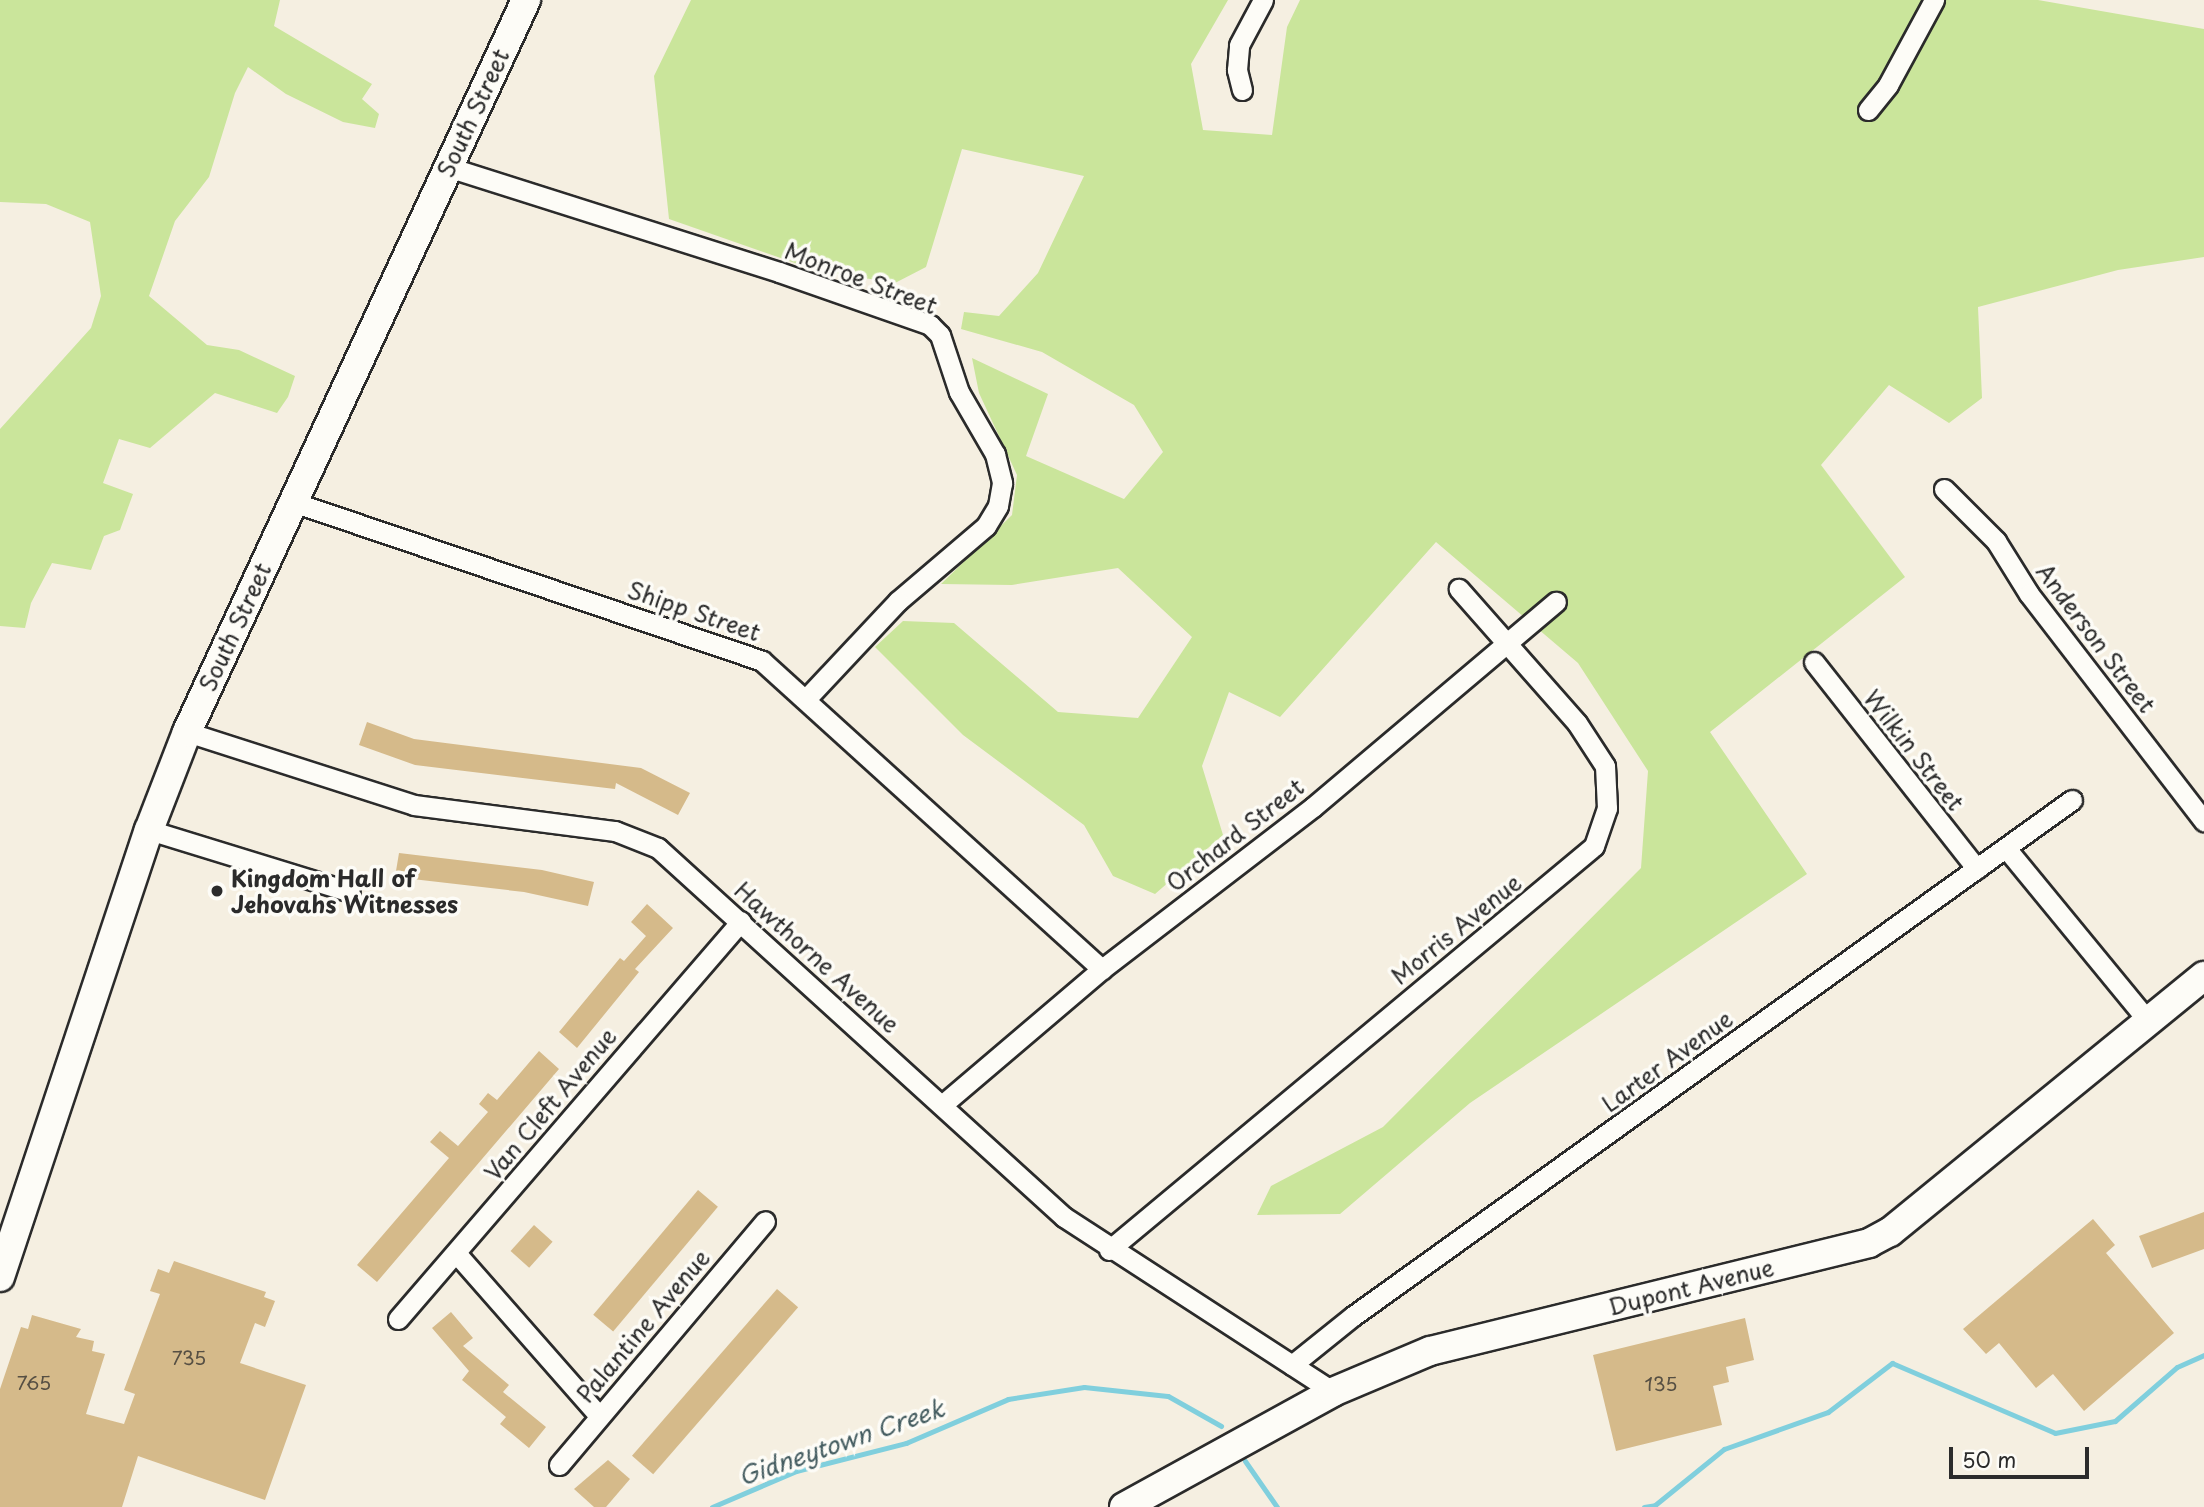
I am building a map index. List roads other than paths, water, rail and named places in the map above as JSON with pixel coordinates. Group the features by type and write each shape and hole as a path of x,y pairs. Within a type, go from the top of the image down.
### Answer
{"street":[{"name":"South Street","path":"2,1266 149,830 187,732 526,0"},
{"path":"1242,90 1237,70 1239,45 1263,0"},
{"path":"1868,110 1888,85 1934,0"},
{"name":"Monroe Street","path":"448,167 779,272 930,325 940,335 958,393 995,454 1002,483 998,506 986,526 898,601 807,698"},
{"name":"Anderson Street","path":"1944,489 1996,541 2029,594 2204,821"},
{"name":"Shipp Street","path":"293,502 750,654 807,698 1102,969"},
{"name":"Morris Avenue","path":"1109,1250 1594,846 1607,808 1605,766 1577,723 1459,589"},
{"name":"Orchard Street","path":"942,1105 1102,969 1313,807 1556,602"},
{"name":"Wilkin Street","path":"1814,662 1977,869"},
{"name":"Hawthorne Avenue","path":"187,732 414,805 642,839 741,921 942,1105 1032,1192 1109,1250 1334,1392"},
{"name":"Larter Avenue","path":"1292,1365 1353,1316 2072,800"},
{"path":"149,830 350,892"},
{"path":"2006,848 2148,1021"},
{"name":"Van Cleft Avenue","path":"398,1319 741,921"},
{"name":"Dupont Avenue","path":"1124,1507 1334,1392 1430,1351 1869,1243 1891,1232 2204,976"},
{"name":"Palantine Avenue","path":"559,1465 765,1221"},
{"path":"456,1253 599,1416"}],"waterway":[{"name":"Gidneytown Creek","path":"1644,1507 1655,1505 1724,1449 1828,1412 1892,1363 2055,1433 2115,1421 2177,1367 2204,1355"},
{"name":"Gidneytown Creek","path":"712,1507 796,1471 906,1443 1008,1399 1084,1387 1168,1396 1221,1426"},
{"name":"Gidneytown Creek","path":"1245,1461 1277,1507"}],"place":[{"name":"Kingdom Hall of Jehovahs Witnesses","path":"217,891"}]}
